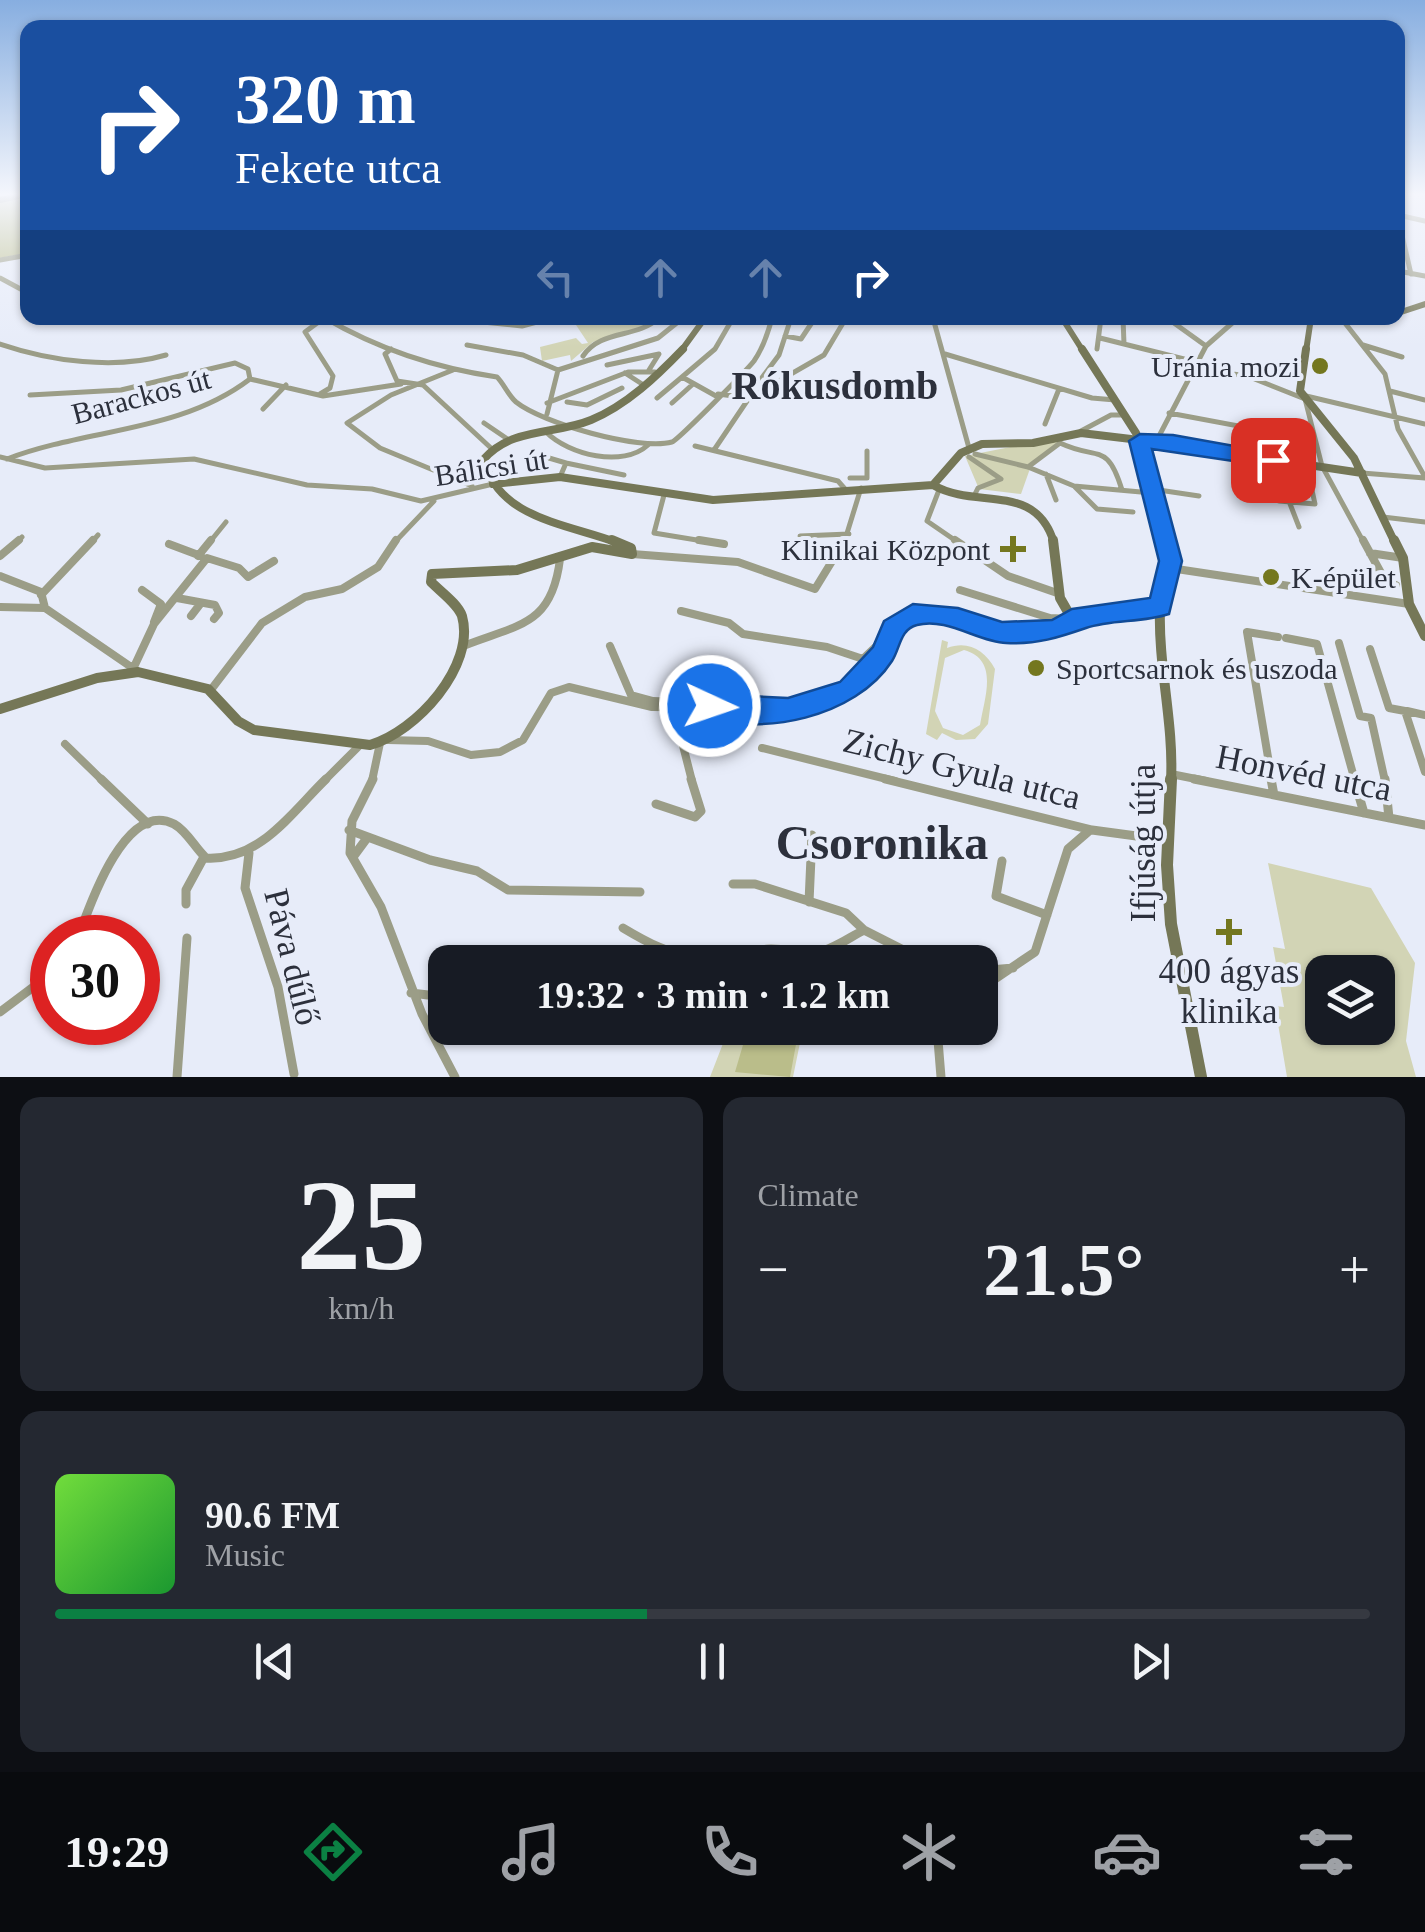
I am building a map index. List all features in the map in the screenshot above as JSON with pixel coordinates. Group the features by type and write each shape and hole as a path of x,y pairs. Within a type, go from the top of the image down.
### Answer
{"street":[{"path":"1405,247 1411,274"},
{"path":"1405,273 1425,276"},
{"path":"315,325 305,332 333,376 330,388 319,394"},
{"path":"336,325 352,335 453,370 497,377 512,398 547,414 605,436 648,444 680,439 717,395 759,359 770,325"},
{"path":"582,358 594,342 650,325"},
{"path":"547,414 558,370 582,358 662,340 676,325"},
{"path":"632,554 631,548 609,536 518,509 494,484 484,465 492,449 508,440 578,425 614,408 692,339 701,325"},
{"path":"657,398 715,349 729,325"},
{"path":"758,383 780,354 789,325"},
{"path":"785,336 801,339 811,325"},
{"path":"714,450 749,398 824,355 842,325"},
{"path":"931,325 945,354 954,420 971,453 1001,479 978,488 974,496"},
{"path":"960,590 1050,618 1072,620 1160,607 1170,568 1135,437 1066,325"},
{"path":"1097,349 1100,325"},
{"path":"1124,325 1124,344"},
{"path":"1177,325 1206,346"},
{"path":"1158,438 1169,412 1199,366 1206,346 1229,325"},
{"path":"1310,325 1298,381 1314,440 1324,469 1369,553 1386,582 1396,584"},
{"path":"1346,325 1385,374 1394,416 1425,478"},
{"path":"1100,338 1247,376 1303,397 1425,424"},
{"path":"0,344 96,363 113,358 150,361 166,354"},
{"path":"467,345 523,355 558,370"},
{"path":"1362,345 1402,357"},
{"path":"392,348 385,354 402,384"},
{"path":"606,365 659,354 652,371"},
{"path":"945,354 1058,388 1114,400"},
{"path":"30,396 121,390 235,363 248,369 250,379"},
{"path":"453,370 354,414 347,425 380,448 473,486"},
{"path":"548,403 567,401 625,374 652,371"},
{"path":"625,374 642,384"},
{"path":"682,377 717,395 749,398"},
{"name":"Barackos út","path":"3,458 46,444 206,408 250,379 319,394 402,384 423,386"},
{"path":"263,409 286,384"},
{"path":"672,403 693,384"},
{"path":"423,386 492,449"},
{"path":"567,401 588,406 622,388"},
{"path":"1044,424 1058,388"},
{"path":"1390,391 1425,400"},
{"path":"1303,397 1362,474 1403,558 1409,604 1425,636"},
{"path":"1169,412 1314,440"},
{"path":"1081,431 1121,413"},
{"path":"484,423 508,440"},
{"path":"546,432 554,440 620,460 638,456 648,444"},
{"path":"1062,594 1008,576 927,522 936,488 971,453 1072,433 1113,435 1324,469 1425,478"},
{"path":"1135,437 1173,442"},
{"path":"1028,467 1060,442 1104,451 1115,463 1122,490"},
{"path":"695,446 834,480 845,489"},
{"path":"850,478 867,478 867,451"},
{"path":"971,453 1028,467 1074,486 1199,496"},
{"name":"Bálicsi út","path":"3,458 45,468 194,459 306,485 372,489 414,500 435,500 473,486 560,477 712,500 861,488 936,488 1030,506 1057,541 1064,611 1072,620"},
{"path":"549,458 624,475"},
{"path":"1273,460 1298,528"},
{"path":"560,477 566,463"},
{"path":"1045,473 1056,500"},
{"path":"1280,501 1312,505 1316,501 1310,481 1296,479"},
{"path":"1074,486 1098,509"},
{"path":"466,645 461,612 431,582 432,574 501,572 560,559 592,547 738,562 815,589 848,534 861,488"},
{"path":"664,495 654,532 724,544"},
{"path":"210,691 262,623 305,597 342,588 378,567 384,553 409,523 435,500"},
{"path":"1085,508 1134,512"},
{"path":"1383,517 1425,522"},
{"path":"154,624 177,598 226,522"},
{"path":"800,536 848,534"},
{"path":"42,595 98,535"},
{"path":"0,556 22,537"},
{"path":"169,544 239,568 248,577 274,560"},
{"path":"1369,553 1403,558"},
{"path":"455,1077 437,1050 411,993 384,914 352,858 349,830 374,781 384,741 432,702 466,645 543,615 555,598 560,559"},
{"path":"1170,568 1409,604"},
{"path":"0,576 42,595"},
{"path":"136,671 161,604 142,590"},
{"path":"42,595 44,608"},
{"path":"177,598 219,608 214,619"},
{"path":"191,616 201,603"},
{"path":"0,607 44,608 136,671 210,691 238,722 254,730 360,745 428,741 471,755 500,752 523,740 551,693 569,687 652,707 802,709 849,691 882,654 893,628"},
{"name":"Ifjúság útja","path":"1160,607 1173,739 1168,841 1172,924 1201,1077"},
{"path":"681,610 729,623 743,634 827,646 863,659 869,658 893,628 913,614 958,618 1002,633 1052,631 1071,625 1072,620"},
{"path":"1274,794 1247,632 1316,644 1364,812"},
{"path":"1340,643 1360,716 1370,718 1383,755 1389,818"},
{"path":"610,646 631,696 654,701 724,701 802,709"},
{"path":"1370,649 1389,708 1425,715"},
{"path":"0,710 97,678 136,671"},
{"path":"656,804 695,817 701,811 682,748 683,718 690,709"},
{"path":"1406,711 1425,772"},
{"path":"65,744 148,824"},
{"path":"85,915 110,863 148,824 164,821 176,826 204,857 223,859 248,853 360,745"},
{"name":"Zichy Gyula utca","path":"762,748 1084,829 1168,841"},
{"name":"Honvéd utca","path":"1171,774 1425,825"},
{"path":"998,977 1035,952 1068,849 1084,829"},
{"path":"349,830 477,871 508,890 640,892"},
{"path":"809,902 812,835"},
{"path":"352,858 367,838"},
{"name":"Páva dűlő","path":"248,853 244,888 278,987 294,1074"},
{"path":"186,904 186,890 204,857"},
{"path":"1002,861 996,896 1048,915"},
{"path":"733,884 755,884 846,913 864,930 894,945"},
{"path":"623,928 666,954 695,960 741,956 764,949 818,953 864,930"},
{"path":"178,1077 186,938"},
{"path":"998,969 1014,968"},
{"path":"0,1012 30,990"},
{"path":"411,993 428,995"},
{"path":"938,1045 941,1077"}],"green space":[{"path":"0,246 20,246 20,254 0,258"},
{"path":"576,325 652,325 593,342 571,361 570,355 542,361 540,347 576,338 582,344 588,343"},
{"path":"1071,435 1032,463 1021,494 979,489 965,456"},
{"path":"942,640 948,642 947,648 962,645 981,652 995,669 988,724 975,739 956,740 942,733 937,740 926,734","holes":["964,650 975,655 986,671 986,692 980,725 963,735 943,728 935,711 945,658"]},
{"path":"1268,863 1371,888 1415,963 1406,1041 1416,1077 1287,1077 1275,1006 1284,1007 1273,947 1285,949"},
{"path":"722,1045 800,1045 793,1077 710,1077"},
{"path":"743,1045 796,1045 790,1077 735,1072"}],"place":[{"name":"Uránia mozi","path":"1320,366"},
{"name":"Klinikai Központ","path":"1013,549"},
{"name":"K-épület","path":"1271,577"},
{"name":"Sportcsarnok és uszoda","path":"1036,668"},
{"name":"400 ágyas klinika","path":"1229,932"}],"district":[{"name":"Rókusdomb","path":"835,385"},
{"name":"Csoronika","path":"882,842"}],"route":[{"path":"710,706 788,711 849,691 882,654 893,628 913,614 946,620 958,618 1002,633 1052,631 1071,625 1072,620 1160,607 1170,561 1140,441 1173,442 1273,460"}]}
